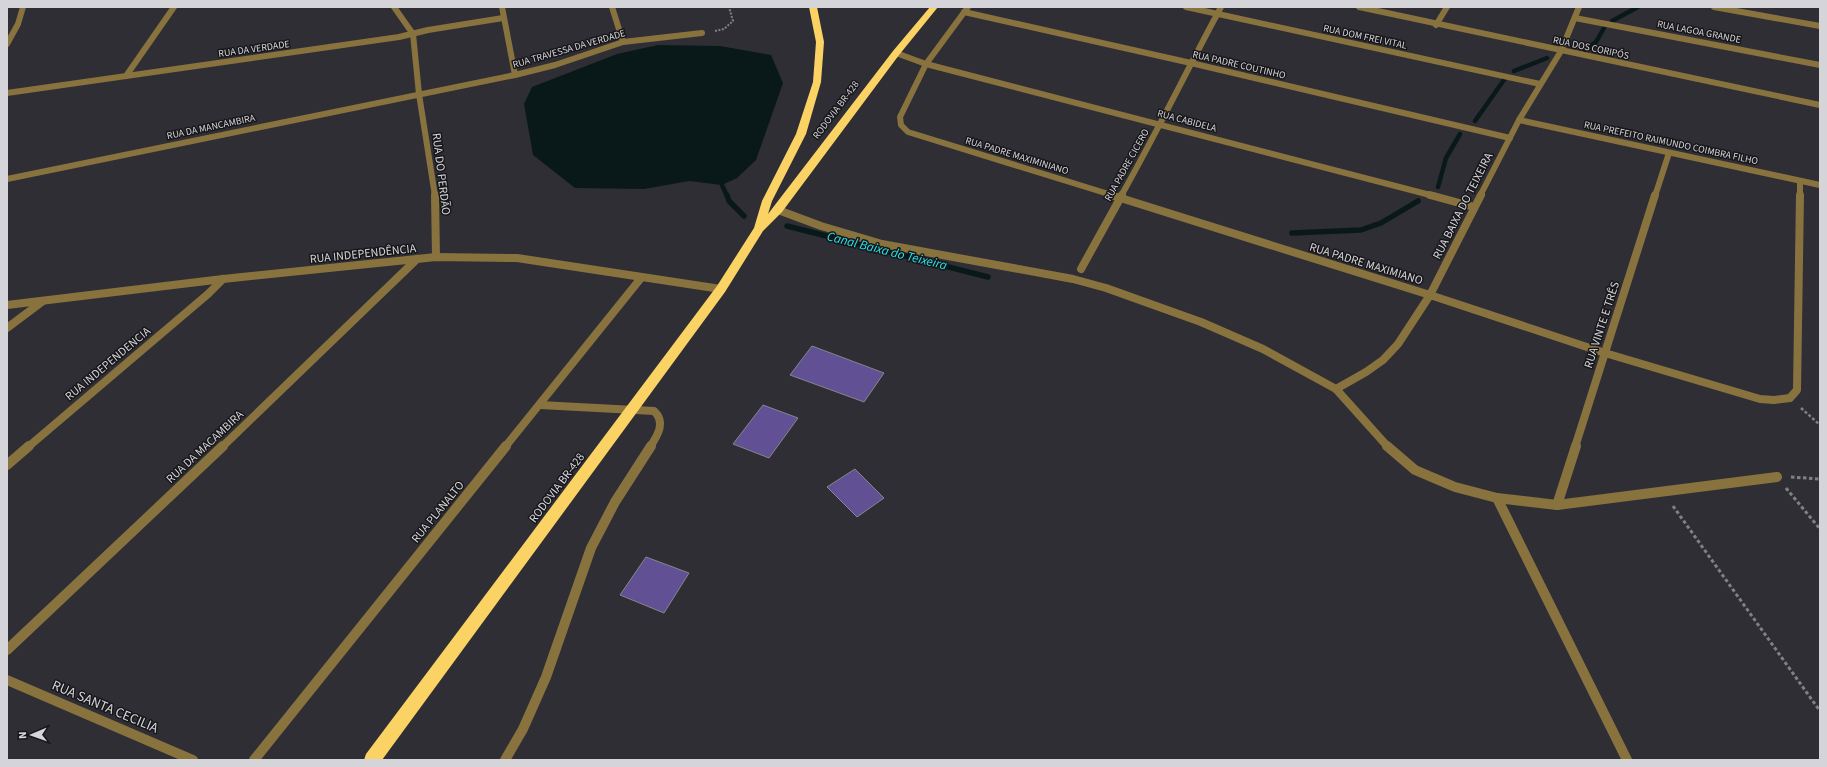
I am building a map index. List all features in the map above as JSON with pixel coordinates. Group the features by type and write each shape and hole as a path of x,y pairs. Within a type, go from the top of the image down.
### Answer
{"highway":[{"name":"RODOVIA BR-428","path":"759,229 767,201 801,134 817,82 820,42 813,7"},
{"name":"RODOVIA BR-428","path":"372,760 720,289 759,229 778,210 896,53 934,7"}],"street":[{"path":"7,44 18,24 23,7"},
{"path":"126,76 174,7"},
{"path":"394,7 413,34"},
{"path":"502,7 514,75"},
{"path":"612,7 623,42"},
{"name":"RUA DOM FREI VITAL","path":"1186,7 1540,84"},
{"name":"RUA PADRE CICERO","path":"1081,269 1119,198 1161,125 1191,63 1221,7"},
{"name":"RUA DOS CORIPÓS","path":"1359,7 1436,25 1820,105"},
{"path":"1436,25 1446,7"},
{"name":"RUA BAIXA DO TEIXEIRA","path":"1336,389 1366,372 1383,360 1398,344 1430,295 1519,120 1540,84 1562,51 1579,7"},
{"path":"1714,7 1820,26"},
{"path":"926,64 966,10"},
{"name":"RUA PADRE COUTINHO","path":"966,10 1510,138"},
{"name":"RUA DA VERDADE","path":"7,93 413,34 503,18"},
{"name":"RUA LAGOA GRANDE","path":"1575,18 1820,65"},
{"name":"RUA TRAVESSA DA VERDADE","path":"419,94 514,75 555,65 623,42 702,33"},
{"name":"RUA DO PERDÃO","path":"413,34 419,94 436,203 436,257"},
{"name":"RUA CABIDELA","path":"896,53 926,64 1474,207"},
{"name":"RUA PADRE MAXIMINIANO","path":"926,64 900,117 900,125 908,132 1119,198"},
{"name":"RUA DA MANCAMBIRA","path":"7,179 419,94"},
{"name":"RUA PREFEITO RAIMUNDO COIMBRA FILHO","path":"1519,120 1820,185"},
{"name":"RUA VINTE E TRÊS","path":"1557,505 1669,153"},
{"path":"1790,398 1796,390 1800,181"},
{"name":"RUA PADRE MAXIMIANO","path":"1119,198 1430,295 1605,353 1760,399 1774,400 1790,398"},
{"path":"778,210 821,226 882,244 1039,272 1106,288 1201,322 1263,349 1336,389 1387,446 1415,470 1455,487 1497,498 1557,505 1777,477"},
{"name":"RUA INDEPENDÊNCIA","path":"7,305 223,279 436,257 517,258 720,289"},
{"name":"RUA DA MACAMBIRA","path":"7,650 418,259"},
{"name":"RUA PLANALTO","path":"254,760 641,278"},
{"name":"RUA INDEPENDENCIA","path":"7,465 208,294 223,279"},
{"path":"7,328 44,301"},
{"path":"505,760 514,746 539,693 565,626 584,564 600,530 660,430 662,421 659,414 654,411 540,405"},
{"path":"1497,498 1627,760"},
{"name":"RUA SANTA CECILIA","path":"7,680 193,760"}],"path":[{"path":"702,33 724,29 733,21 729,7"},
{"path":"1790,398 1820,424"},
{"path":"1777,477 1820,479"},
{"path":"1777,477 1820,529"},
{"path":"1663,491 1820,711"}],"shaded area":[{"path":"658,45 720,46 771,55 783,83 756,160 737,178 722,185 689,181 644,189 575,188 533,155 524,104 532,87 617,54"}],"building":[{"path":"812,346 884,373 864,402 790,375"},
{"path":"763,405 798,418 769,458 733,444"},
{"path":"855,469 884,498 857,517 827,487"},
{"path":"646,557 689,573 664,613 620,595"}],"waterway":[{"name":"Canal Baixa do Teixeira","path":"1612,21 1638,7"},
{"name":"Canal Baixa do Teixeira","path":"1585,50 1596,42 1604,28"},
{"name":"Canal Baixa do Teixeira","path":"1514,71 1547,58"},
{"name":"Canal Baixa do Teixeira","path":"1475,121 1506,77"},
{"name":"Canal Baixa do Teixeira","path":"1438,187 1446,158 1460,134"},
{"name":"Canal Baixa do Teixeira","path":"722,185 727,196"},
{"name":"Canal Baixa do Teixeira","path":"727,195 729,201 744,216"},
{"name":"Canal Baixa do Teixeira","path":"1292,233 1361,230 1381,223 1418,201"},
{"name":"Canal Baixa do Teixeira","path":"787,226 988,277"}]}
